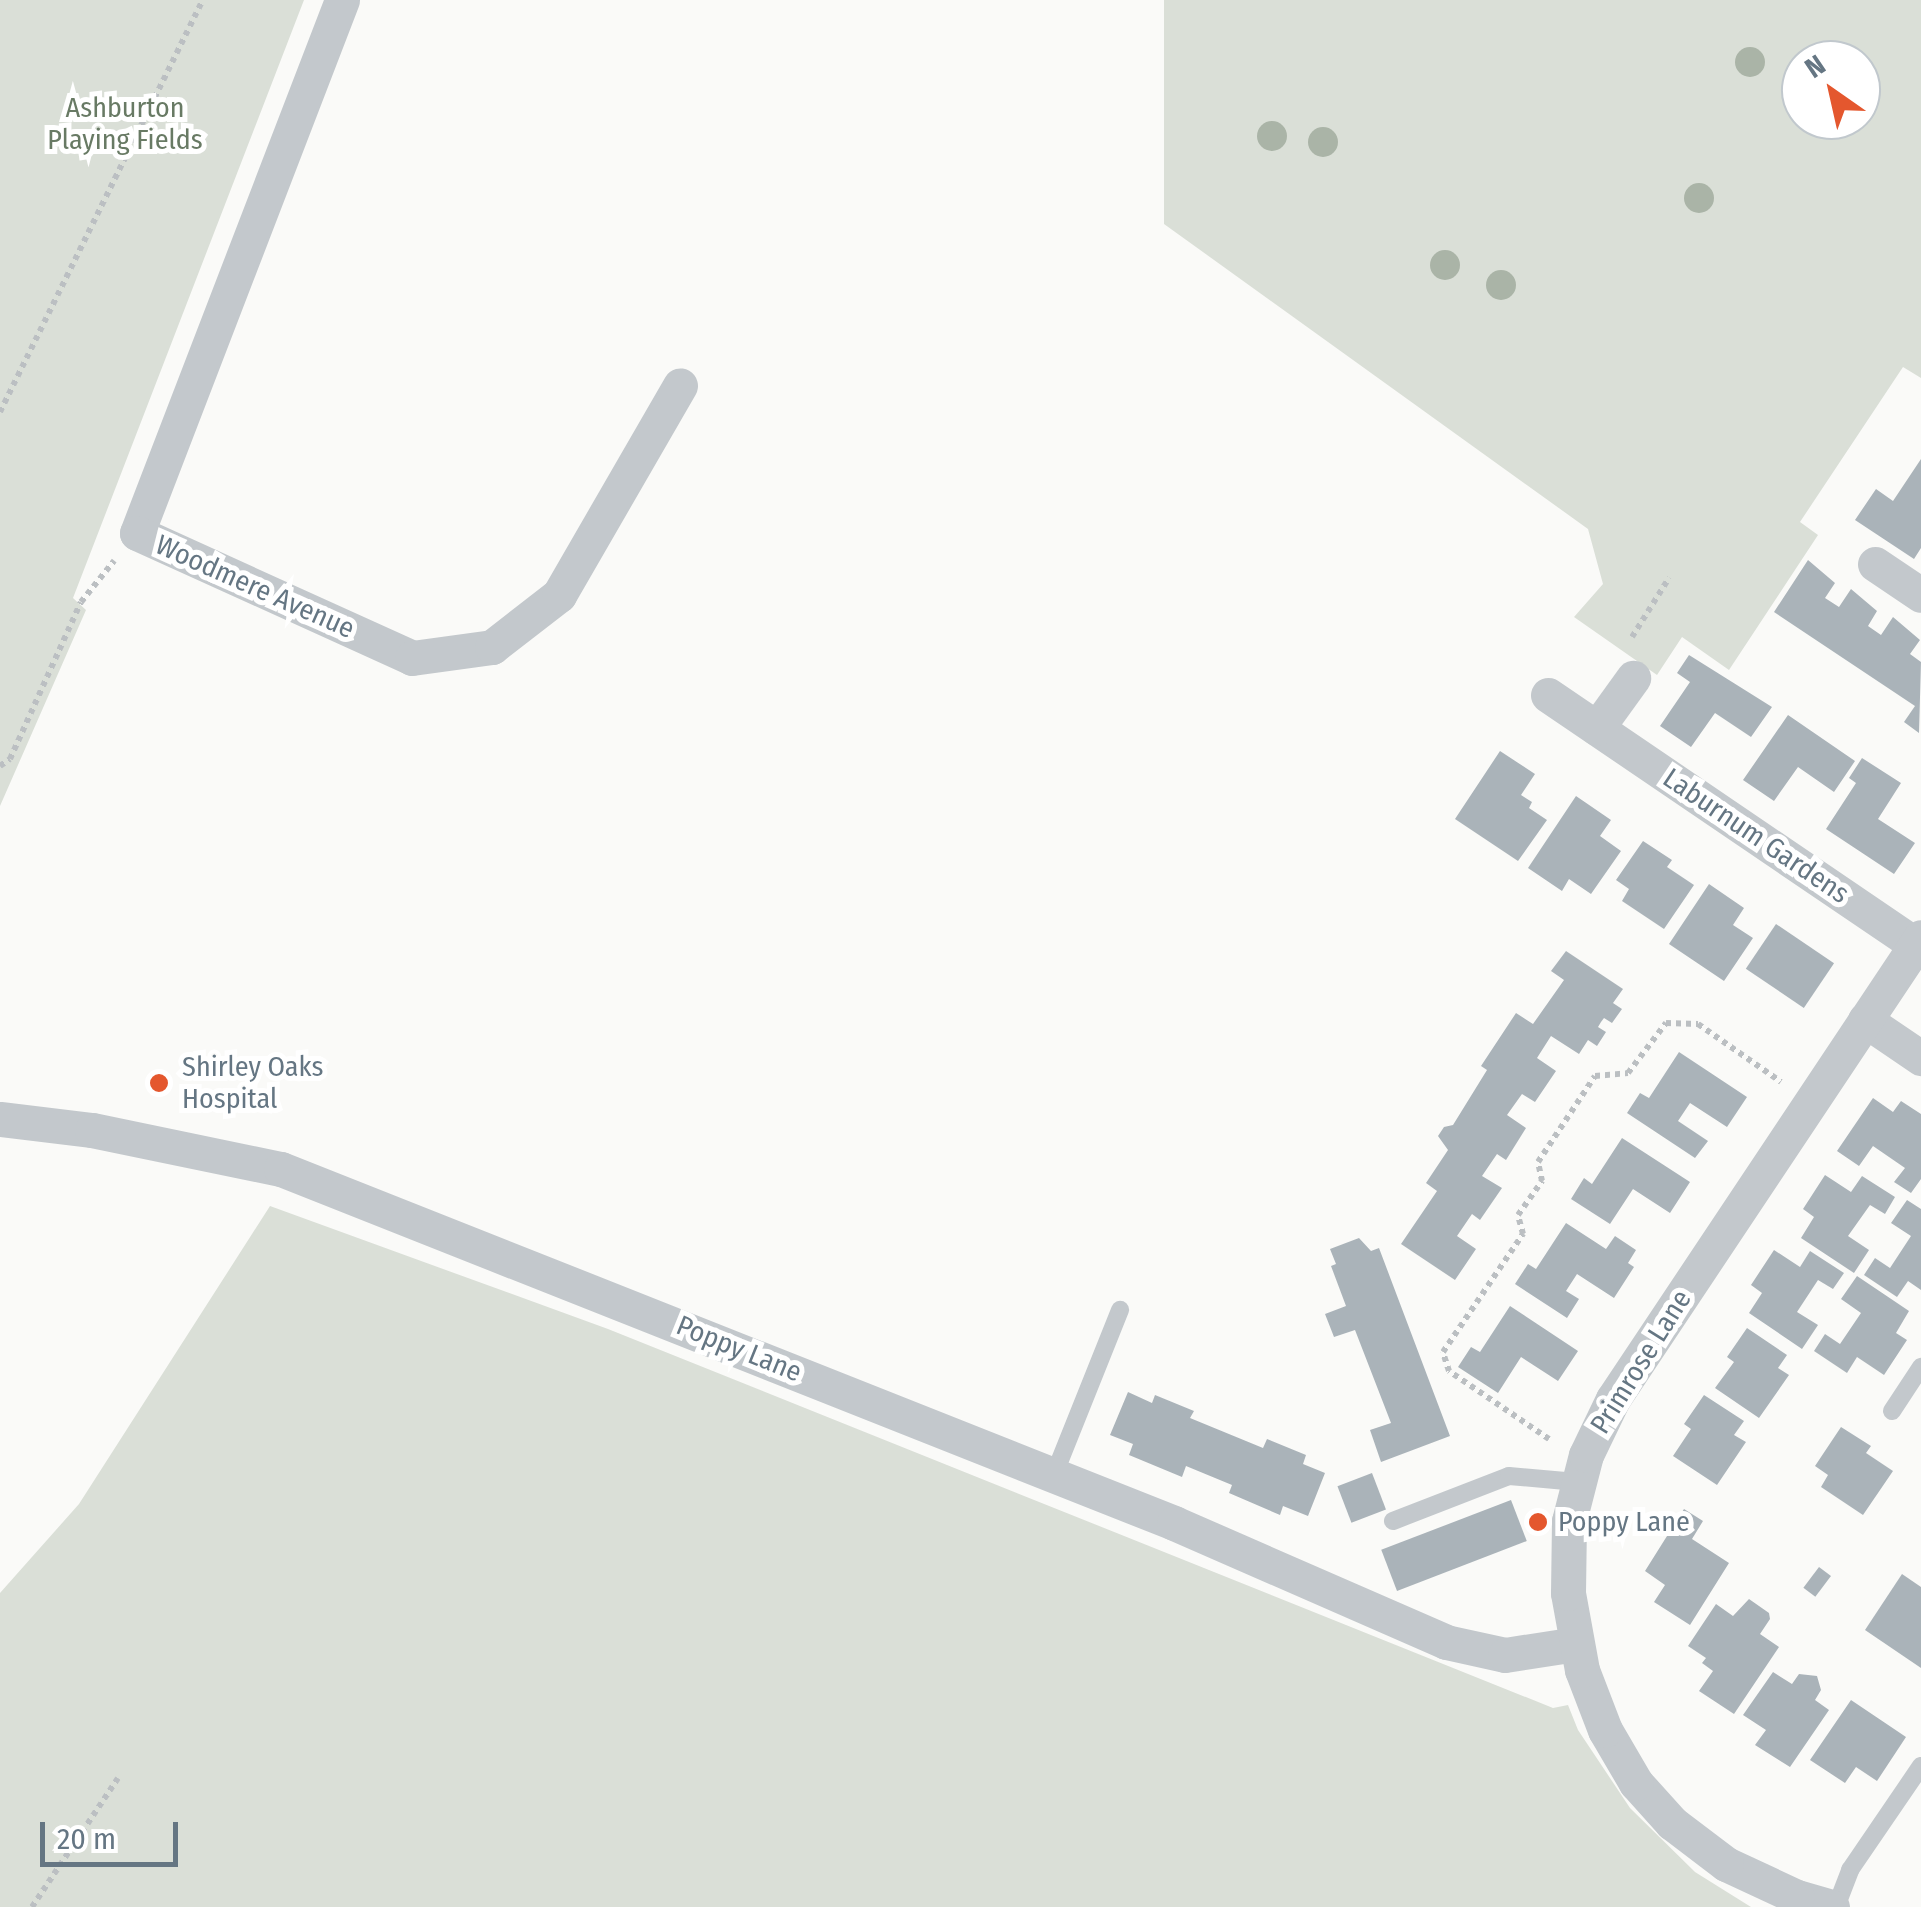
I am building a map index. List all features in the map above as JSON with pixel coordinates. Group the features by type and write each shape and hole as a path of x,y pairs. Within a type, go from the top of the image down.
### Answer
{"street":[{"name":"Woodmere Avenue","path":"342,0 137,534 412,658 492,647 559,595 680,386"},
{"path":"1875,564 1921,595"},
{"path":"1597,728 1633,678"},
{"name":"Laburnum Gardens","path":"1548,694 1918,941"},
{"name":"Primrose Lane","path":"1834,1907 1796,1898 1726,1864 1650,1801 1605,1730 1576,1644 1566,1556 1582,1468 1620,1387 1918,941"},
{"path":"1866,1020 1921,1058"},
{"name":"Poppy Lane","path":"0,1120 92,1130 281,1169 1054,1475 1474,1652 1505,1656 1576,1644"}],"lane":[{"path":"1054,1475 1120,1310"},
{"path":"1892,1411 1921,1366"},
{"path":"1394,1521 1510,1476 1582,1468"},
{"path":"1834,1907 1850,1870 1921,1766"}],"path":[{"path":"0,412 202,0"},
{"path":"0,766 10,759 81,602 137,534"},
{"path":"1633,678 1630,640 1669,578"},
{"path":"1582,1468 1552,1441 1450,1371 1443,1352 1524,1234 1518,1215 1542,1181 1538,1162 1595,1076 1628,1073 1666,1023 1698,1024 1811,1102"},
{"path":"32,1907 118,1778"}],"green space":[{"name":"Ashburton Playing Fields","path":"0,0 304,0 73,598 86,610 0,806"},
{"path":"1164,0 1921,0 1921,378 1903,367 1800,522 1818,535 1729,670 1682,637 1657,675 1574,617 1603,584 1588,529 1164,224"},
{"path":"270,1206 608,1329 1553,1708 1568,1705 1578,1730 1630,1808 1695,1872 1751,1907 0,1907 0,1593 79,1504"}],"building":[{"path":"1921,459 1921,548 1914,559 1855,520 1876,489 1893,501"},
{"path":"1808,560 1835,583 1825,598 1839,607 1851,589 1877,611 1868,626 1881,635 1893,617 1920,640 1910,654 1921,662 1919,733 1904,722 1915,706 1774,612"},
{"path":"1689,655 1772,707 1751,737 1715,713 1691,747 1660,726 1690,682 1677,673"},
{"path":"1788,715 1855,761 1834,792 1798,767 1774,801 1743,780"},
{"path":"1500,751 1535,774 1521,795 1532,802 1529,808 1547,820 1518,861 1455,819"},
{"path":"1862,758 1901,783 1878,819 1915,843 1894,874 1826,829 1856,783 1849,778"},
{"path":"1576,796 1611,820 1600,836 1621,851 1591,894 1569,879 1562,891 1528,868"},
{"path":"1643,841 1672,860 1667,867 1694,885 1664,929 1622,901 1629,889 1616,880"},
{"path":"1709,884 1744,908 1733,925 1753,938 1724,981 1669,944"},
{"path":"1776,924 1834,963 1804,1008 1746,969"},
{"path":"1566,951 1623,989 1613,1003 1622,1009 1612,1023 1604,1018 1601,1022 1598,1027 1606,1032 1597,1046 1588,1040 1579,1054 1551,1036 1537,1058 1556,1071 1535,1102 1522,1094 1507,1115 1526,1128 1506,1160 1497,1154 1482,1176 1502,1188 1480,1220 1472,1214 1457,1236 1476,1249 1455,1280 1401,1244 1437,1191 1426,1183 1448,1150 1438,1136 1444,1127 1453,1125 1487,1070 1481,1066 1516,1013 1533,1024 1564,980 1551,971"},
{"path":"1679,1052 1747,1097 1727,1127 1690,1103 1678,1121 1708,1141 1695,1158 1627,1113 1640,1093 1649,1098"},
{"path":"1873,1098 1893,1112 1901,1101 1921,1114 1921,1179 1911,1193 1894,1182 1905,1168 1873,1146 1859,1166 1837,1151"},
{"path":"1622,1138 1690,1182 1670,1213 1633,1189 1610,1224 1571,1199 1584,1178 1592,1184"},
{"path":"1825,1175 1851,1192 1862,1176 1895,1197 1885,1214 1870,1205 1848,1236 1869,1250 1854,1273 1801,1238 1814,1217 1803,1209"},
{"path":"1907,1200 1921,1209 1921,1290 1908,1281 1897,1297 1864,1275 1875,1258 1890,1268 1911,1236 1891,1223"},
{"path":"1566,1223 1606,1249 1615,1236 1636,1250 1628,1263 1634,1267 1614,1298 1577,1274 1566,1291 1579,1299 1567,1318 1515,1284 1528,1264 1536,1269"},
{"path":"1359,1238 1371,1251 1379,1248 1450,1436 1381,1462 1370,1430 1391,1423 1355,1330 1334,1337 1325,1314 1346,1306 1331,1266 1336,1264 1330,1249"},
{"path":"1774,1250 1800,1267 1810,1251 1844,1273 1833,1289 1818,1280 1797,1312 1818,1325 1802,1349 1749,1313 1762,1293 1751,1285"},
{"path":"1857,1276 1909,1311 1896,1333 1907,1340 1884,1375 1857,1357 1847,1373 1814,1351 1825,1334 1840,1344 1861,1313 1841,1299"},
{"path":"1510,1306 1578,1351 1558,1381 1521,1357 1498,1393 1458,1367 1471,1347 1480,1352"},
{"path":"1747,1328 1787,1355 1778,1368 1789,1375 1759,1418 1715,1388 1734,1362 1727,1357"},
{"path":"1128,1392 1152,1403 1155,1395 1194,1411 1190,1418 1263,1448 1267,1439 1306,1455 1303,1464 1325,1473 1308,1516 1283,1506 1280,1515 1229,1493 1232,1485 1186,1466 1182,1477 1129,1455 1133,1444 1110,1435"},
{"path":"1704,1395 1744,1421 1734,1435 1746,1442 1717,1485 1673,1456 1691,1429 1684,1424"},
{"path":"1841,1427 1871,1446 1866,1453 1893,1471 1863,1515 1821,1487 1828,1475 1815,1466"},
{"path":"1372,1473 1386,1509 1351,1523 1337,1486"},
{"path":"1511,1500 1527,1541 1397,1591 1381,1550"},
{"path":"1684,1509 1703,1521 1692,1539 1729,1563 1690,1625 1654,1602 1665,1585 1645,1571"},
{"path":"1819,1567 1831,1576 1815,1597 1803,1588"},
{"path":"1902,1574 1921,1587 1921,1668 1865,1630"},
{"path":"1749,1599 1769,1613 1770,1619 1760,1634 1779,1647 1734,1714 1699,1691 1713,1671 1702,1663 1706,1658 1688,1646 1716,1604 1733,1616"},
{"path":"1773,1672 1792,1684 1799,1674 1817,1676 1821,1690 1815,1700 1829,1710 1790,1767 1755,1745 1766,1730 1743,1715"},
{"path":"1851,1700 1906,1737 1877,1781 1856,1767 1845,1783 1810,1760"}],"place":[{"name":"Shirley Oaks Hospital","path":"159,1083"},
{"name":"Poppy Lane","path":"1538,1522"}]}
